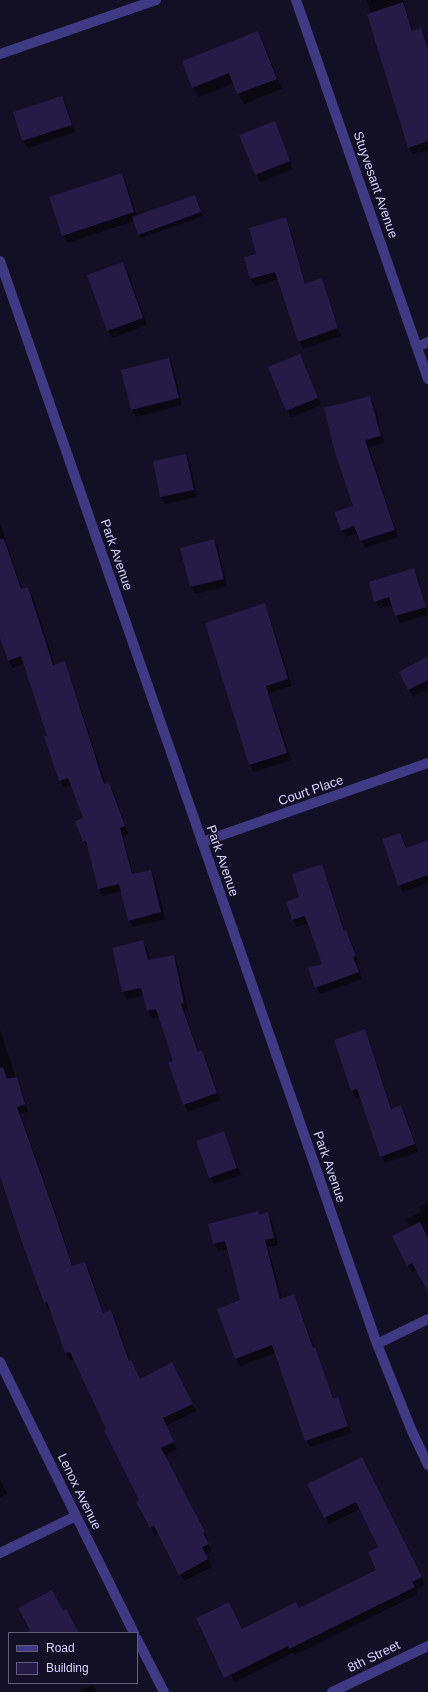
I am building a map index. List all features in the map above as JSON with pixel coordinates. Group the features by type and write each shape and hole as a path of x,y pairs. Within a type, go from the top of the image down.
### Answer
{"street":[{"path":"0,54 156,0"},
{"name":"Stuyvesant Avenue","path":"296,0 428,379"},
{"name":"Park Avenue","path":"0,261 377,1344 411,1429 428,1465"},
{"path":"417,347 428,342"},
{"name":"Court Place","path":"202,842 428,763"},
{"path":"377,1344 428,1319"},
{"name":"Lenox Avenue","path":"0,1362 134,1632"},
{"path":"0,1552 76,1516"},
{"path":"138,1640 164,1692"},
{"name":"8th Street","path":"332,1692 428,1646"}],"building":[{"path":"403,2 412,31 421,28 428,49 428,141 408,148 367,14"},
{"path":"258,31 277,79 237,94 229,73 192,88 182,61"},
{"path":"62,96 72,125 22,141 13,112"},
{"path":"275,121 290,161 255,175 239,135"},
{"path":"122,173 134,212 62,236 49,197"},
{"path":"195,195 201,212 138,235 132,217"},
{"path":"286,217 305,284 322,278 338,328 298,342 275,272 250,279 244,257 256,254 249,228"},
{"path":"123,262 143,318 107,331 87,275"},
{"path":"300,354 318,398 286,411 268,367"},
{"path":"169,358 179,398 131,410 121,370"},
{"path":"370,396 381,436 365,440 395,530 360,541 354,526 341,531 334,512 353,506 335,453 324,408"},
{"path":"186,454 194,490 160,497 153,461"},
{"path":"0,539 4,539 21,589 28,587 53,665 65,661 104,784 109,783 125,826 120,828 132,874 151,870 161,912 128,921 119,884 98,889 86,841 83,842 75,821 83,818 68,778 59,781 44,736 47,736 21,656 8,661 0,638"},
{"path":"214,539 224,579 190,587 180,548"},
{"path":"414,568 426,607 395,616 389,597 374,602 369,582"},
{"path":"265,603 288,679 266,686 287,753 249,765 205,623"},
{"path":"428,656 428,680 408,690 399,672"},
{"path":"400,833 406,848 428,840 428,875 398,886 382,839"},
{"path":"322,864 344,931 346,930 356,956 353,957 359,972 315,988 308,968 322,964 305,916 292,920 286,902 299,897 292,874"},
{"path":"143,940 148,960 174,955 184,1003 181,1004 198,1052 202,1050 217,1093 183,1105 168,1062 173,1061 156,1009 147,1011 141,988 122,992 112,948"},
{"path":"365,1029 391,1109 401,1105 415,1144 380,1157 357,1089 351,1091 334,1040"},
{"path":"3,1067 7,1079 17,1077 25,1104 17,1107 72,1266 85,1262 103,1313 111,1310 129,1361 131,1360 140,1379 172,1362 193,1404 163,1418 174,1442 161,1448 205,1532 203,1533 209,1544 202,1547 208,1559 179,1575 154,1526 150,1528 136,1502 139,1500 104,1430 106,1429 70,1352 65,1353 47,1302 44,1303 23,1245 0,1176 0,1068"},
{"path":"224,1131 237,1168 209,1178 196,1141"},
{"path":"258,1211 259,1215 268,1212 274,1238 265,1240 280,1299 294,1294 333,1398 338,1397 348,1426 305,1441 272,1345 235,1359 217,1309 240,1300 225,1241 213,1244 208,1224"},
{"path":"420,1222 428,1238 428,1292 412,1263 407,1266 392,1236"},
{"path":"362,1457 422,1577 412,1582 415,1587 289,1649 288,1646 224,1678 196,1618 229,1602 242,1629 296,1602 299,1608 376,1570 368,1552 378,1547 356,1502 324,1518 307,1484"},
{"path":"52,1590 63,1611 66,1609 78,1632 26,1632 30,1630 18,1608"}]}
